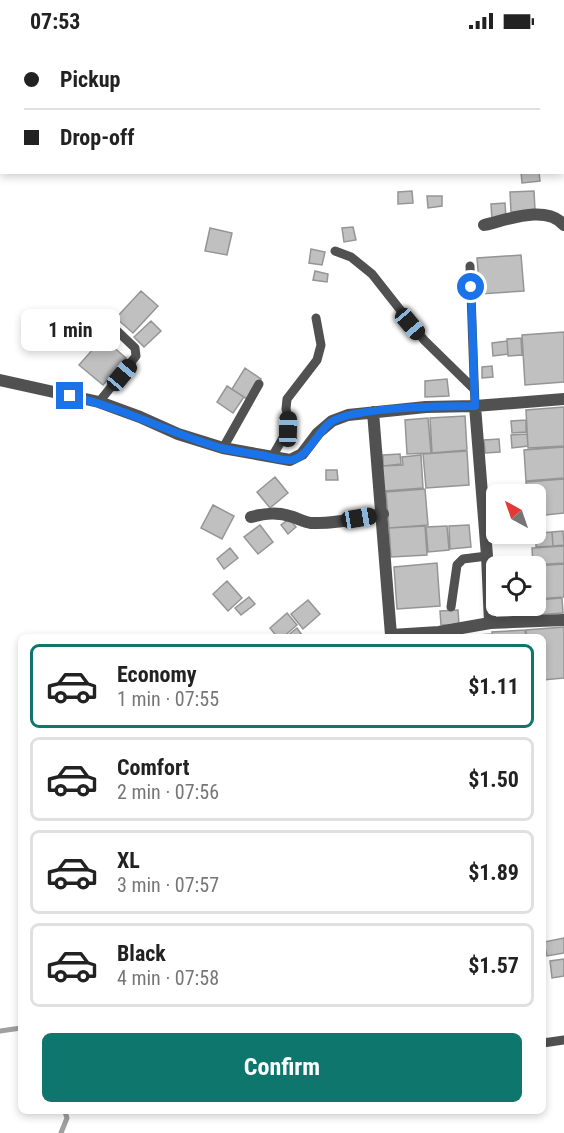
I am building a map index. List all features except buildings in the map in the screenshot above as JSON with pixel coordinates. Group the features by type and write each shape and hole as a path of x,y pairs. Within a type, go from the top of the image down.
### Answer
{"street":[{"path":"484,225 540,214 559,218 564,225"},
{"path":"0,380 99,402 178,434 223,448 290,460 298,458 310,446 318,433 332,421 348,416 426,407 475,406 564,399"},
{"path":"475,406 487,556"},
{"path":"373,412 391,634"},
{"path":"251,517 264,513 281,513 314,523 336,522 382,514"},
{"path":"490,616 490,623"},
{"path":"427,634 490,623 564,620"}],"lane":[{"path":"335,251 351,257 372,274 424,340 474,389"},
{"path":"470,266 475,406"},
{"path":"272,457 288,429 287,399 317,360 321,345 316,318"},
{"path":"99,402 137,353 135,348 112,327"},
{"path":"223,448 259,384"},
{"path":"451,607 457,565 463,560 486,556"},
{"path":"546,1043 564,1040"}],"waterway":[{"path":"0,1031 18,1028"},
{"path":"61,1133 67,1118 66,1114"}],"route":[{"path":"70,396 99,402 178,434 223,448 290,460 298,458 310,446 318,433 332,421 348,416 426,407 475,406 471,287"}]}
